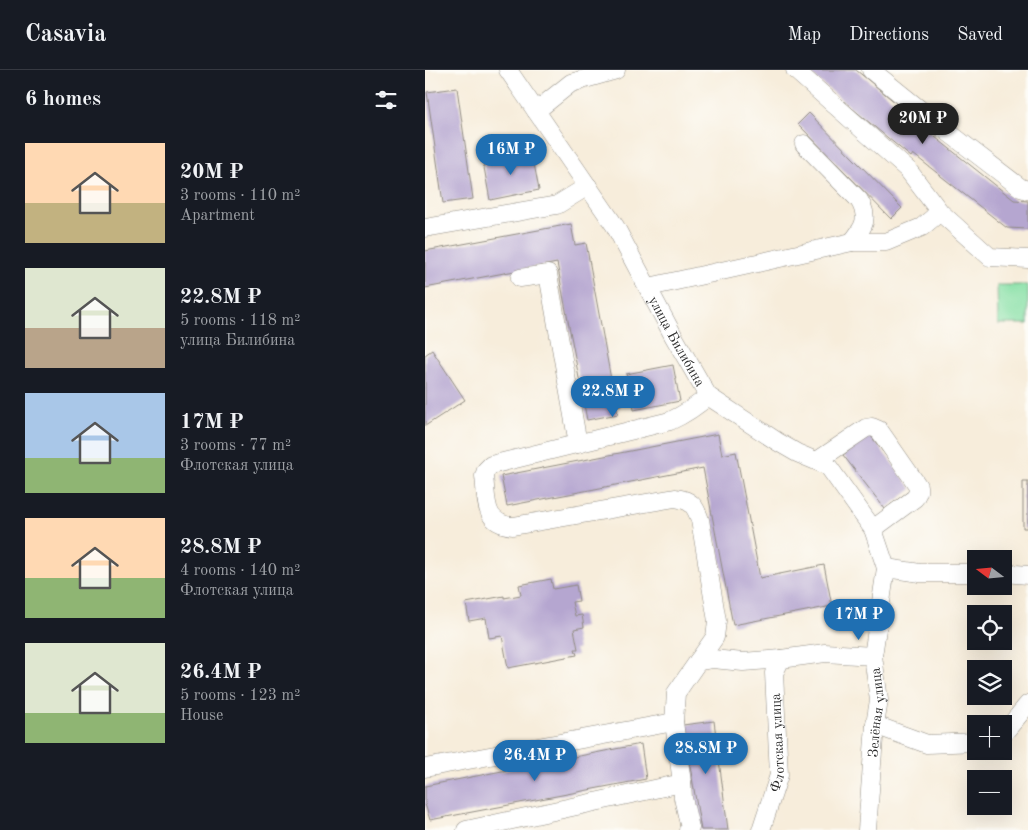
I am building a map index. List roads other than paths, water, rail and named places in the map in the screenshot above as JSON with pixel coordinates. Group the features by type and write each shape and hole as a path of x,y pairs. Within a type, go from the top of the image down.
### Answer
{"street":[{"name":"улица Билибина","path":"508,70 615,226 707,396 797,453 828,466 873,529 886,568"},
{"path":"536,111 571,83 616,70"},
{"path":"795,70 908,170 940,212 990,257 1028,259"},
{"path":"871,70 1021,188 1028,190"},
{"path":"804,144 859,200 863,207 866,215 863,226 852,242"},
{"path":"425,228 557,205 588,186"},
{"path":"649,287 852,242 886,242 922,227 940,212"},
{"path":"520,278 549,274 579,444"},
{"path":"688,830 690,828 683,798 674,722 677,693 715,638 717,621 700,520 695,507 685,499 675,498 505,526 495,522 489,515 484,476 486,470 491,465 670,421 696,407 707,396"},
{"path":"817,461 866,428 872,427 879,430 919,486 915,498 873,529"},
{"path":"886,568 921,573 967,573"},
{"name":"Зелёная улица","path":"867,830 875,725 879,700 873,656 886,568"},
{"path":"1013,574 1028,575"},
{"path":"698,661 713,659 743,662 825,653 873,656"},
{"name":"Флотская улица","path":"761,830 779,775 774,673 781,659"},
{"path":"1012,723 1028,704"},
{"path":"425,768 674,722"},
{"path":"875,725 927,744 967,742"},
{"path":"466,830 682,783"}]}
